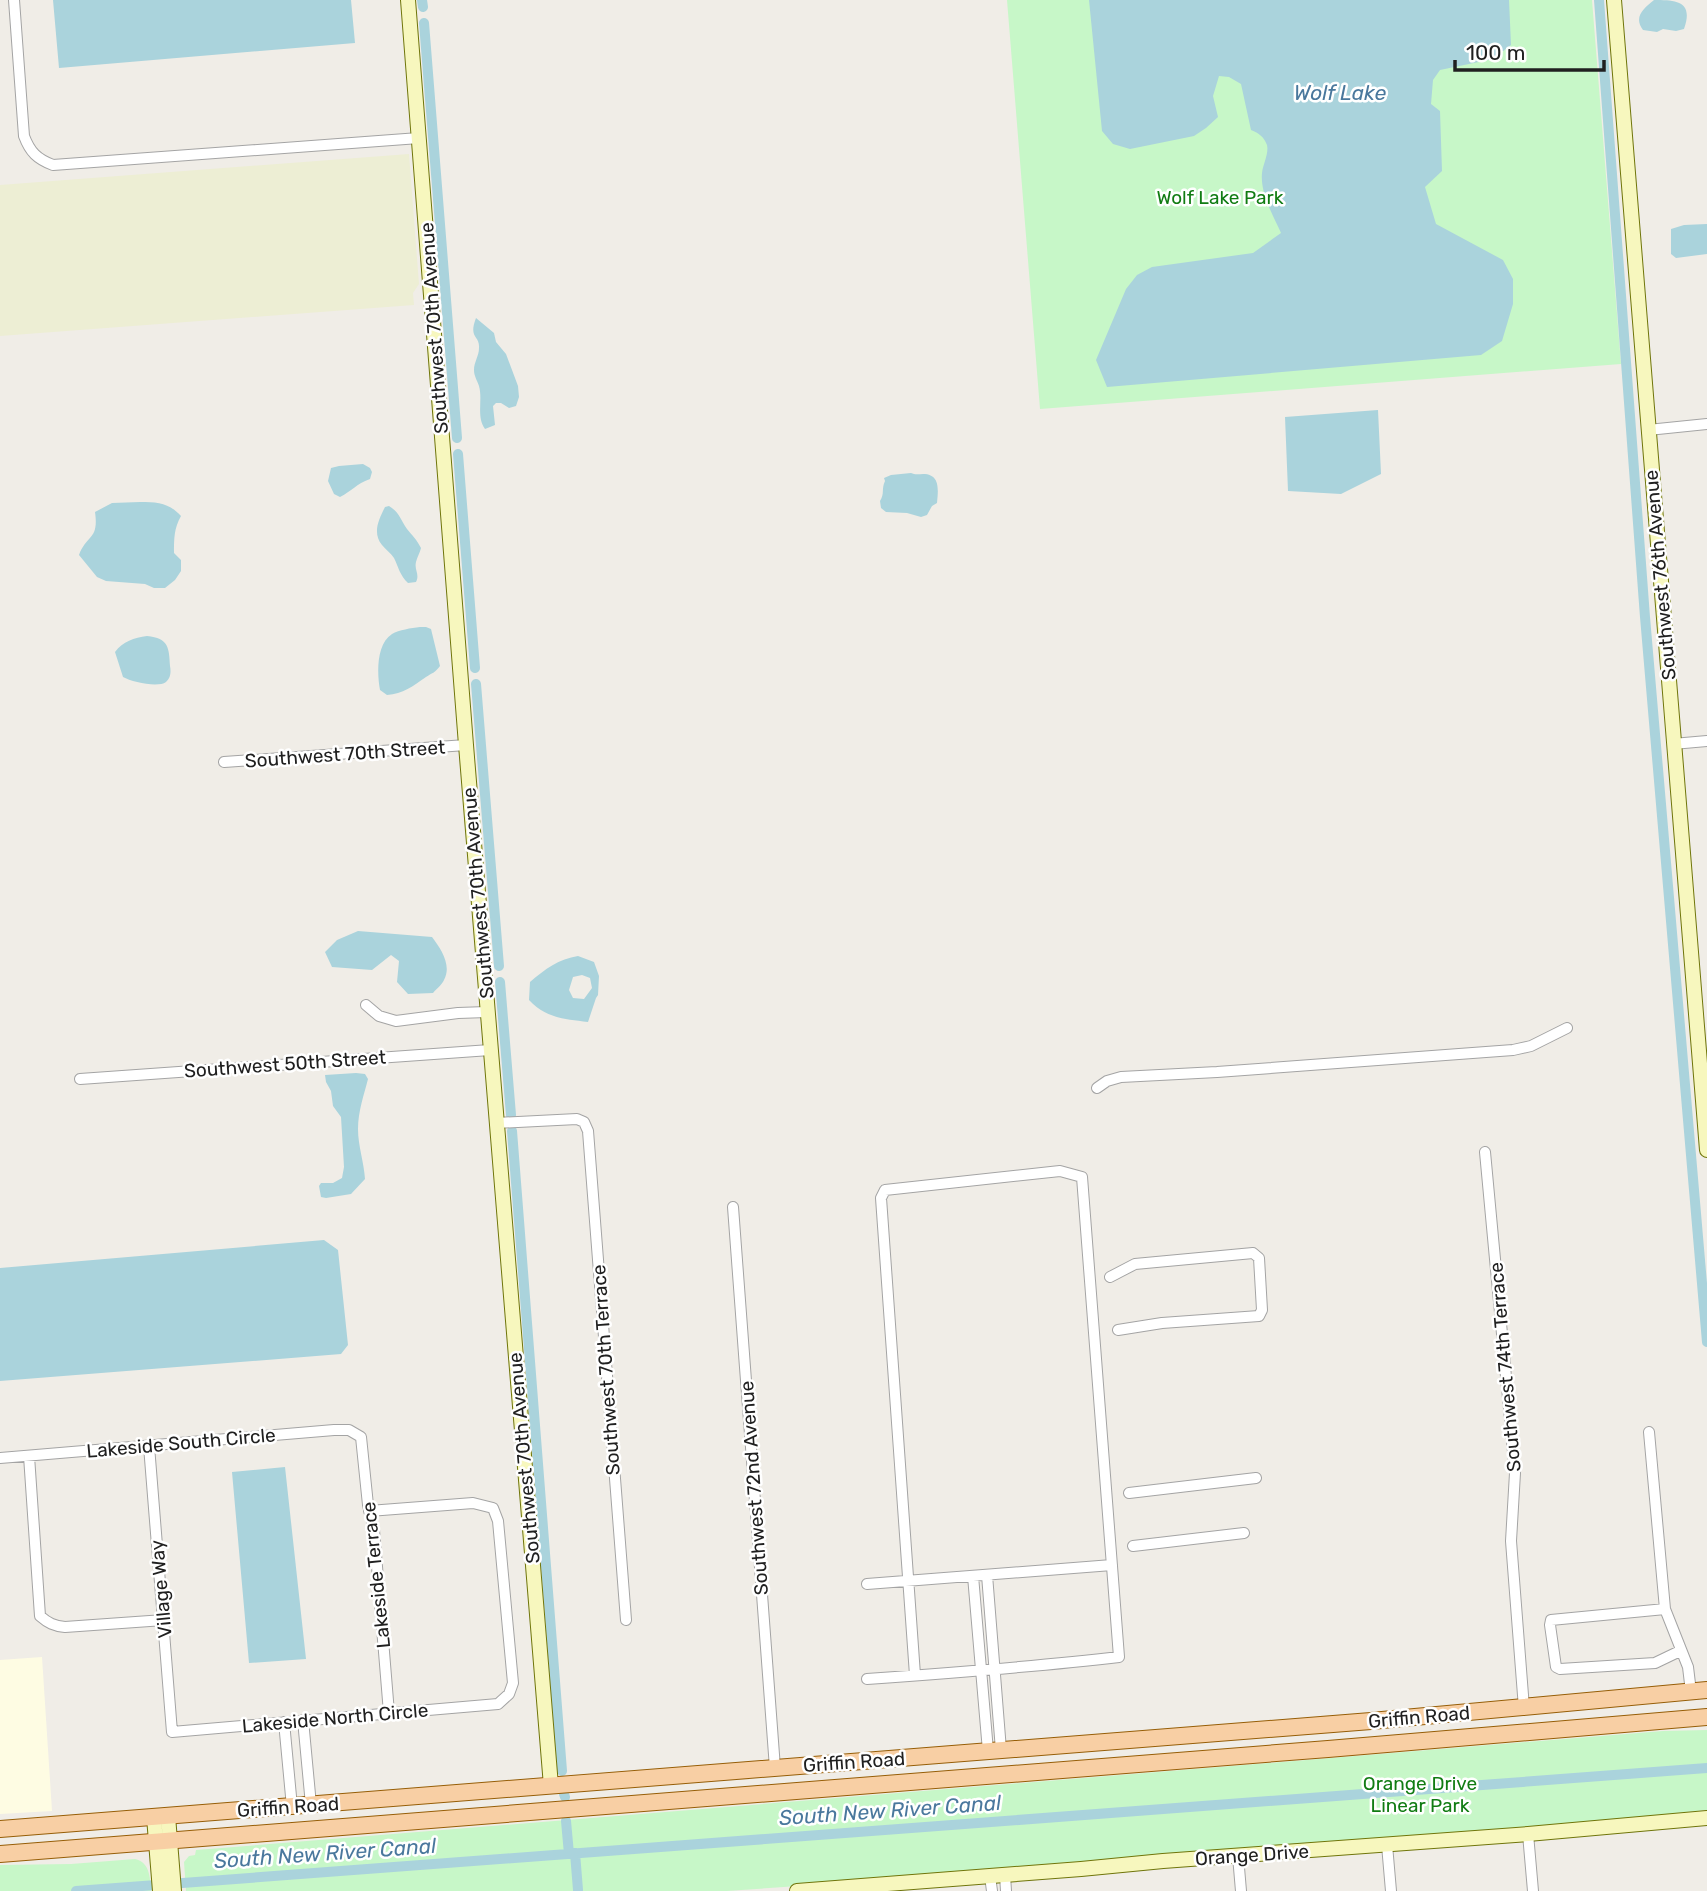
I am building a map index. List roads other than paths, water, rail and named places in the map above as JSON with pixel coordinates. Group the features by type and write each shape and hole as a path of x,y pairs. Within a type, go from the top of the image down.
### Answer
{"main road":[{"name":"Griffin Road","path":"0,1829 995,1751 1699,1691"},
{"path":"1540,1731 1544,1719 1558,1705"},
{"path":"1497,1735 1518,1721 1524,1708"},
{"name":"Griffin Road","path":"0,1854 1707,1717"},
{"path":"567,1809 570,1796 589,1783"},
{"path":"511,1814 542,1800 551,1786"}],"street":[{"path":"14,0 24,136 29,149 40,160 53,165 419,138"},
{"name":"Southwest 70th Avenue","path":"408,0 551,1786"},
{"name":"Southwest 76th Avenue","path":"1614,0 1707,1150"},
{"path":"1648,430 1707,424"},
{"path":"1673,744 1707,741"},
{"name":"Southwest 70th Street","path":"224,762 466,745"},
{"path":"366,1005 379,1016 396,1021 487,1012"},
{"path":"1097,1088 1107,1081 1121,1077 1513,1050 1531,1046 1567,1028"},
{"name":"Southwest 50th Street","path":"80,1079 490,1050"},
{"name":"Southwest 70th Terrace","path":"496,1124 577,1119 584,1122 588,1131 626,1620"},
{"name":"Southwest 74th Terrace","path":"1485,1152 1515,1473 1511,1541 1524,1708"},
{"path":"867,1679 981,1671 1119,1657 1082,1177 1060,1171 885,1190 881,1198 915,1675"},
{"name":"Southwest 72nd Avenue","path":"733,1208 775,1768"},
{"path":"1110,1277 1135,1264 1253,1253 1259,1258 1262,1310 1259,1316 1162,1323 1118,1330"},
{"name":"Lakeside South Circle","path":"0,1458 334,1430 349,1430 361,1437"},
{"path":"1649,1432 1665,1609 1680,1651 1699,1691"},
{"name":"Lakeside Terrace","path":"361,1437 369,1511 374,1531 389,1713"},
{"name":"Village Way","path":"149,1446 172,1732"},
{"path":"29,1456 40,1616 55,1626 65,1627 164,1620"},
{"path":"1129,1493 1256,1478"},
{"name":"Lakeside North Circle","path":"172,1732 498,1704 509,1694 513,1683 498,1521 493,1508 473,1503 369,1511"},
{"path":"1133,1546 1244,1532"},
{"path":"867,1584 1112,1565"},
{"path":"987,1575 994,1669 995,1751"},
{"path":"973,1576 981,1671 995,1751"},
{"path":"1665,1609 1551,1620 1556,1667 1560,1669 1655,1663 1680,1651"},
{"path":"303,1720 311,1805"},
{"path":"284,1722 292,1807"},
{"path":"161,1817 165,1860 174,1891"},
{"name":"Orange Drive","path":"797,1891 996,1881 1163,1861 1707,1818"},
{"path":"1528,1834 1533,1891"},
{"path":"1387,1845 1391,1891"},
{"path":"1238,1856 1241,1891"},
{"path":"160,1891 165,1860"},
{"path":"996,1881 1006,1891"}],"water":[{"path":"53,0 351,0 355,43 59,68"},
{"name":"Wolf Lake","path":"1089,0 1509,0 1511,45 1493,59 1440,70 1433,80 1431,104 1440,111 1442,171 1425,187 1436,224 1503,260 1513,279 1513,304 1502,341 1481,355 1107,387 1096,360 1126,289 1137,275 1152,267 1253,253 1281,233 1263,188 1262,173 1267,145 1261,136 1251,130 1241,84 1229,77 1219,76 1213,96 1218,117 1194,136 1130,149 1113,144 1102,131"},
{"path":"1654,0 1681,4 1687,13 1684,29 1663,29 1657,32 1643,30 1639,17"},
{"path":"1707,224 1707,254 1676,258 1671,254 1671,229 1684,225"},
{"path":"476,318 494,333 496,342 506,354 518,386 519,397 516,406 509,408 496,403 493,406 495,425 485,429 481,419 480,391 474,372 479,348 473,330"},
{"path":"1378,410 1381,474 1341,494 1288,491 1285,417"},
{"path":"363,464 372,472 370,479 340,497 334,494 328,481 331,468"},
{"path":"911,473 929,475 936,480 937,503 927,515 921,517 886,512 881,508 880,501 884,478"},
{"path":"112,503 163,504 181,516 174,538 174,553 181,560 181,571 165,588 106,581 97,577 79,555 94,532 95,512"},
{"path":"389,506 398,514 421,548 416,562 416,582 408,583 405,580 394,558 377,536 379,521 385,507"},
{"path":"420,627 431,629 440,666 408,689 387,695 380,690 378,676 383,645 392,634"},
{"path":"147,636 160,639 168,649 170,674 168,680 162,684 145,684 123,677 115,652 129,641"},
{"path":"358,931 432,937 446,963 443,982 433,993 408,994 397,982 399,961 391,955 372,970 332,967 325,952 337,940"},
{"path":"578,956 594,962 599,976 598,995 588,1022 549,1014 529,1000 530,982 552,965","holes":["582,975 590,978 592,988 584,999 573,998 569,990 573,977"]},
{"path":"365,1074 368,1079 358,1129 365,1179 351,1194 321,1197 321,1183 333,1183 342,1178 344,1167 341,1117 333,1106 325,1075"},
{"path":"324,1240 338,1250 348,1345 341,1354 0,1381 0,1268"},
{"path":"285,1467 306,1659 249,1663 232,1472"}],"waterway":[{"path":"422,0 423,7"},
{"path":"1599,0 1645,617 1707,1342"},
{"path":"424,23 457,438"},
{"path":"458,454 475,668"},
{"path":"476,684 499,966"},
{"path":"500,982 511,1115"},
{"path":"512,1131 562,1771"},
{"name":"South New River Canal","path":"76,1891 1707,1768"},
{"path":"566,1821 569,1854"},
{"path":"575,1853 578,1890"}],"park label":[{"name":"Wolf Lake Park","path":"1220,197"},
{"name":"Orange Drive Linear Park","path":"1420,1794"}]}
